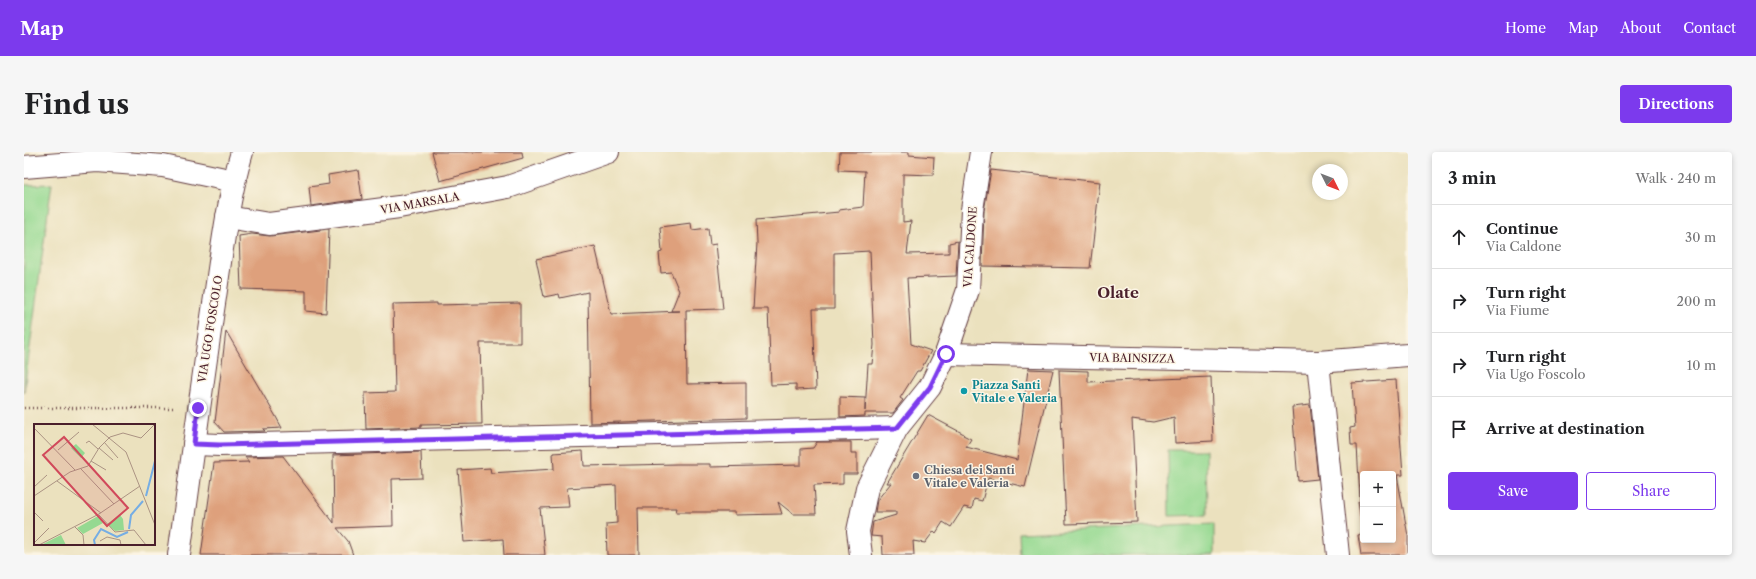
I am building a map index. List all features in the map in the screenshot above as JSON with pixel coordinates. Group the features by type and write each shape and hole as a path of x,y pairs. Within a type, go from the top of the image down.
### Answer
{"street":[{"name":"VIA UGO FOSCOLO","path":"179,555 198,408 227,217 234,181 242,152"},
{"name":"VIA MARSALA","path":"227,217 269,224 399,207 508,187 608,152"},
{"name":"VIA CALDONE","path":"861,555 858,531 867,488 897,428 930,387 946,354 968,290 972,210 981,152"},
{"path":"24,167 98,161 163,166 234,181"},
{"name":"VIA BAINSIZZA","path":"946,354 1318,362 1408,356"},
{"path":"1318,362 1338,555"},
{"path":"194,444 220,445 897,428"}],"path":[{"path":"24,408 178,408"}],"green space":[{"path":"52,184 49,204 24,392 24,185"},
{"path":"1168,450 1206,450 1207,515 1169,516"},
{"path":"1214,524 1214,555 1020,555 1019,533"}],"building":[{"path":"432,152 522,152 523,158 440,181"},
{"path":"840,152 909,152 909,155 934,157 933,175 903,174 903,222 911,221 907,254 949,253 949,243 958,241 956,276 907,278 911,344 931,351 920,371 917,371 900,398 903,400 893,413 865,413 865,416 840,417 840,397 865,398 865,411 868,364 872,364 874,345 870,251 834,253 834,309 813,309 816,389 796,390 796,384 771,385 768,309 753,309 757,243 756,220 839,212 839,210 863,207 865,171 839,170"},
{"path":"358,170 362,199 311,206 309,187 329,184 328,175"},
{"path":"991,170 1100,182 1090,268 982,266 984,211"},
{"path":"691,223 692,230 708,228 710,245 716,244 723,309 686,310 687,384 746,383 746,418 590,423 588,292 560,298 559,294 544,297 536,259 595,246 611,314 680,311 671,311 679,291 671,272 661,273 659,253 662,252 660,227"},
{"path":"329,229 326,313 306,311 306,291 241,289 239,236 252,234 270,236"},
{"path":"437,303 437,305 520,303 520,343 480,343 482,424 421,425 421,427 366,429 365,393 395,392 393,304"},
{"path":"226,331 282,428 263,429 265,431 224,432 215,422"},
{"path":"1028,369 1053,370 1025,487 988,478 982,501 974,499 972,509 964,507 951,527 943,522 936,533 934,531 925,543 913,541 914,555 883,555 882,537 871,536 873,522 896,515 896,512 875,512 877,500 891,483 887,483 928,415 971,439 966,447 1017,460"},
{"path":"1059,370 1088,371 1088,382 1211,377 1213,441 1175,443 1174,417 1153,422 1132,419 1137,522 1066,524"},
{"path":"1396,380 1403,475 1397,475 1408,536 1408,555 1361,555 1358,535 1360,535 1360,543 1396,543 1396,471 1360,471 1360,501 1357,445 1351,445 1350,428 1355,427 1352,383"},
{"path":"1310,405 1318,479 1298,481 1292,407"},
{"path":"817,442 851,442 851,453 857,453 857,474 843,474 843,484 814,485 816,514 793,514 778,502 782,514 735,515 735,512 676,512 677,508 638,508 639,555 607,555 606,524 617,523 616,485 567,488 569,507 540,508 545,555 504,555 503,539 464,542 458,470 490,468 491,473 554,469 553,453 583,451 584,466 710,464 710,467 801,465 801,449 813,448"},
{"path":"421,452 422,478 392,479 393,526 337,528 348,541 353,555 201,555 214,463 249,462 245,457 283,456 334,523 333,455"},
{"path":"1360,501 1360,514 1358,502"}],"place":[{"name":"Piazza Santi Vitale e Valeria","path":"964,391"},
{"name":"Chiesa dei Santi Vitale e Valeria","path":"916,476"}],"district":[{"name":"Olate","path":"1118,292"}],"route":[{"path":"198,408 194,444 220,445 897,428 930,387 946,354"}]}
